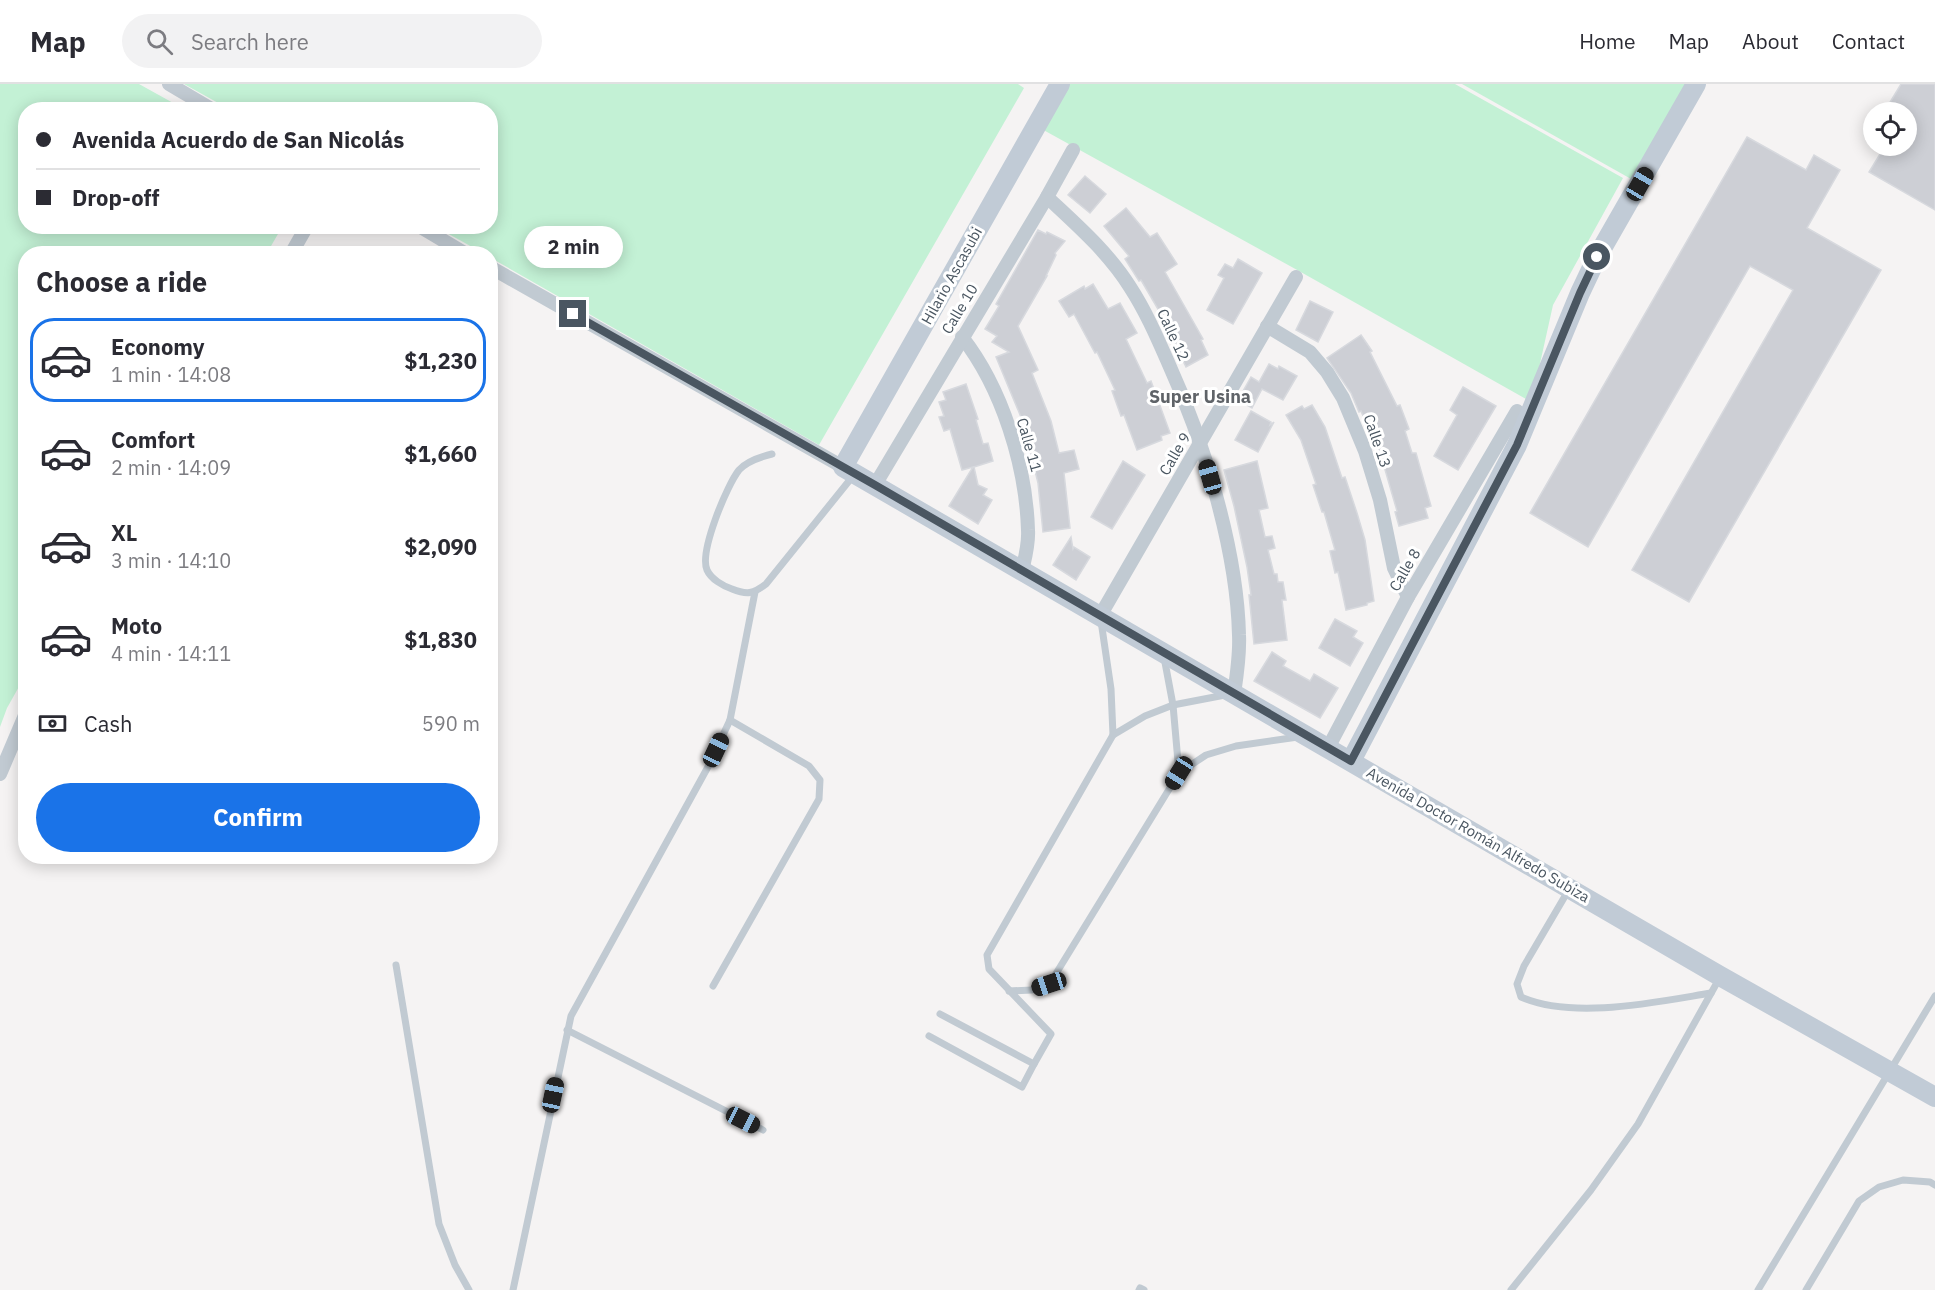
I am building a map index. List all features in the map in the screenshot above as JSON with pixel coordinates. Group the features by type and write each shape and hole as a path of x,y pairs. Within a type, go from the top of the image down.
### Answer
{"main road":[{"path":"1351,761 1517,445 1597,257 1696,84"},
{"name":"Hilario Ascasubi","path":"849,471 1058,85"},
{"name":"Avenida Doctor Román Alfredo Subiza","path":"849,471 1569,889 1716,985 1891,1071 1935,1096"}],"street":[{"path":"169,84 199,102"},
{"name":"Calle 10","path":"875,485 1073,150"},
{"name":"Calle 12","path":"1047,197 1106,253 1130,287 1152,325 1200,443 1228,552 1238,612 1238,664 1234,694"},
{"path":"432,234 453,246"},
{"name":"Avenida Doctor Román Alfredo Subiza","path":"498,272 849,471"},
{"name":"Calle 9","path":"1100,616 1296,277"},
{"name":"Calle 13","path":"1267,327 1310,352 1328,372 1343,399 1365,451 1380,501 1394,568 1408,597"},
{"name":"Calle 11","path":"962,337 978,357 987,374 1016,451 1024,490 1028,532 1022,571"},
{"name":"Calle 8","path":"1328,748 1408,597 1517,411"},
{"path":"0,774 18,732"}],"lane":[{"path":"772,454 755,459 739,470 713,522 706,551 706,568 712,576 724,586 741,592 755,592 766,584 849,471"},
{"path":"513,1290 567,1030 572,1016 709,765 730,720 755,592"},
{"path":"1100,616 1111,689 1113,735"},
{"path":"1163,653 1173,705 1179,773"},
{"path":"929,1036 1022,1087 1051,1034 989,969 987,955 1113,735 1145,716 1173,705 1234,694"},
{"path":"713,986 819,799 820,780 810,766 730,720"},
{"path":"1009,991 1032,990 1049,984 1179,773 1206,755 1236,746 1306,736"},
{"path":"1569,889 1524,966 1517,984 1521,996 1534,1002 1579,1008 1645,1004 1716,985"},
{"path":"396,965 439,1224 454,1265 469,1290"},
{"path":"1511,1290 1591,1190 1638,1124 1716,985"},
{"path":"1758,1290 1935,996"},
{"path":"940,1014 1034,1064"},
{"path":"567,1030 763,1130"},
{"path":"1806,1290 1859,1201 1879,1187 1903,1180 1930,1182 1935,1185"},
{"path":"1139,1290 1140,1288 1144,1290"}],"green space":[{"path":"0,84 139,84 171,102 18,102 18,234 278,234 271,246 18,246 18,688 0,727"},
{"path":"184,84 1018,84 1024,88 819,445 498,262 498,246 470,246 449,234 498,234 498,102 216,102"},
{"path":"1062,84 1455,84 1623,178 1553,305 1539,368 1526,399 1038,127"},
{"path":"1462,84 1696,84 1640,184"}],"building":[{"path":"1901,84 1935,84 1935,210 1869,172 1879,156 1917,156 1917,102 1890,102"},
{"path":"1747,137 1806,170 1814,155 1840,170 1807,228 1881,270 1689,602 1632,570 1793,290 1750,266 1588,547 1530,513"},
{"path":"1085,176 1106,194 1090,213 1068,195"},
{"path":"1126,208 1150,237 1157,233 1177,264 1165,272 1203,339 1201,340 1208,355 1186,367 1170,334 1172,333 1141,280 1139,281 1125,259 1129,256 1104,226"},
{"path":"1038,230 1065,241 1055,253 1047,276 1018,326 1038,370 1032,373 1051,421 1059,453 1074,450 1079,469 1064,473 1070,528 1043,532 1038,483 1023,422 996,357 1009,352 992,342 997,336 985,329 999,306 996,304"},
{"path":"1238,259 1262,273 1233,324 1207,310 1224,278 1218,275 1225,264 1233,268"},
{"path":"1093,284 1108,309 1120,303 1137,333 1126,339 1147,383 1151,381 1170,433 1161,436 1162,440 1137,450 1124,415 1121,416 1112,391 1115,390 1097,352 1095,353 1074,314 1069,317 1059,301 1084,286 1085,289"},
{"path":"1310,301 1333,312 1318,342 1296,330"},
{"path":"1361,335 1372,351 1370,352 1397,406 1400,405 1409,429 1405,431 1412,453 1416,453 1431,506 1425,508 1428,518 1399,526 1395,512 1397,511 1377,442 1374,443 1361,411 1359,412 1351,393 1327,358"},
{"path":"1269,364 1278,369 1279,366 1297,376 1283,400 1262,389 1252,408 1238,400 1251,377 1259,382"},
{"path":"966,384 978,419 976,420 983,444 988,443 993,461 974,467 978,485 987,489 983,495 992,500 978,524 949,506 973,467 962,470 950,429 944,431 939,417 944,416 939,402 946,400 943,392"},
{"path":"1463,387 1496,406 1458,470 1434,456 1457,415 1450,410"},
{"path":"1312,405 1325,427 1342,478 1345,477 1365,540 1374,601 1346,610 1338,572 1335,573 1330,551 1335,550 1313,485 1316,484 1301,440 1286,415 1302,406 1304,409"},
{"path":"1251,411 1271,422 1270,425 1274,422 1258,452 1235,440"},
{"path":"1123,461 1145,475 1112,529 1091,517"},
{"path":"1257,461 1268,508 1259,510 1265,537 1272,536 1275,548 1268,550 1274,574 1277,574 1278,582 1283,582 1286,600 1282,600 1287,640 1254,644 1247,567 1224,470"},
{"path":"1071,537 1073,549 1074,547 1090,557 1076,580 1053,565"},
{"path":"1335,619 1357,631 1353,637 1363,643 1350,666 1319,648"},
{"path":"1272,652 1286,661 1283,666 1310,681 1314,674 1338,688 1320,718 1254,681"}],"district":[{"name":"Super Usina","path":"1200,397"}],"route":[{"path":"573,314 875,485 1351,761 1517,445 1597,257"}]}
